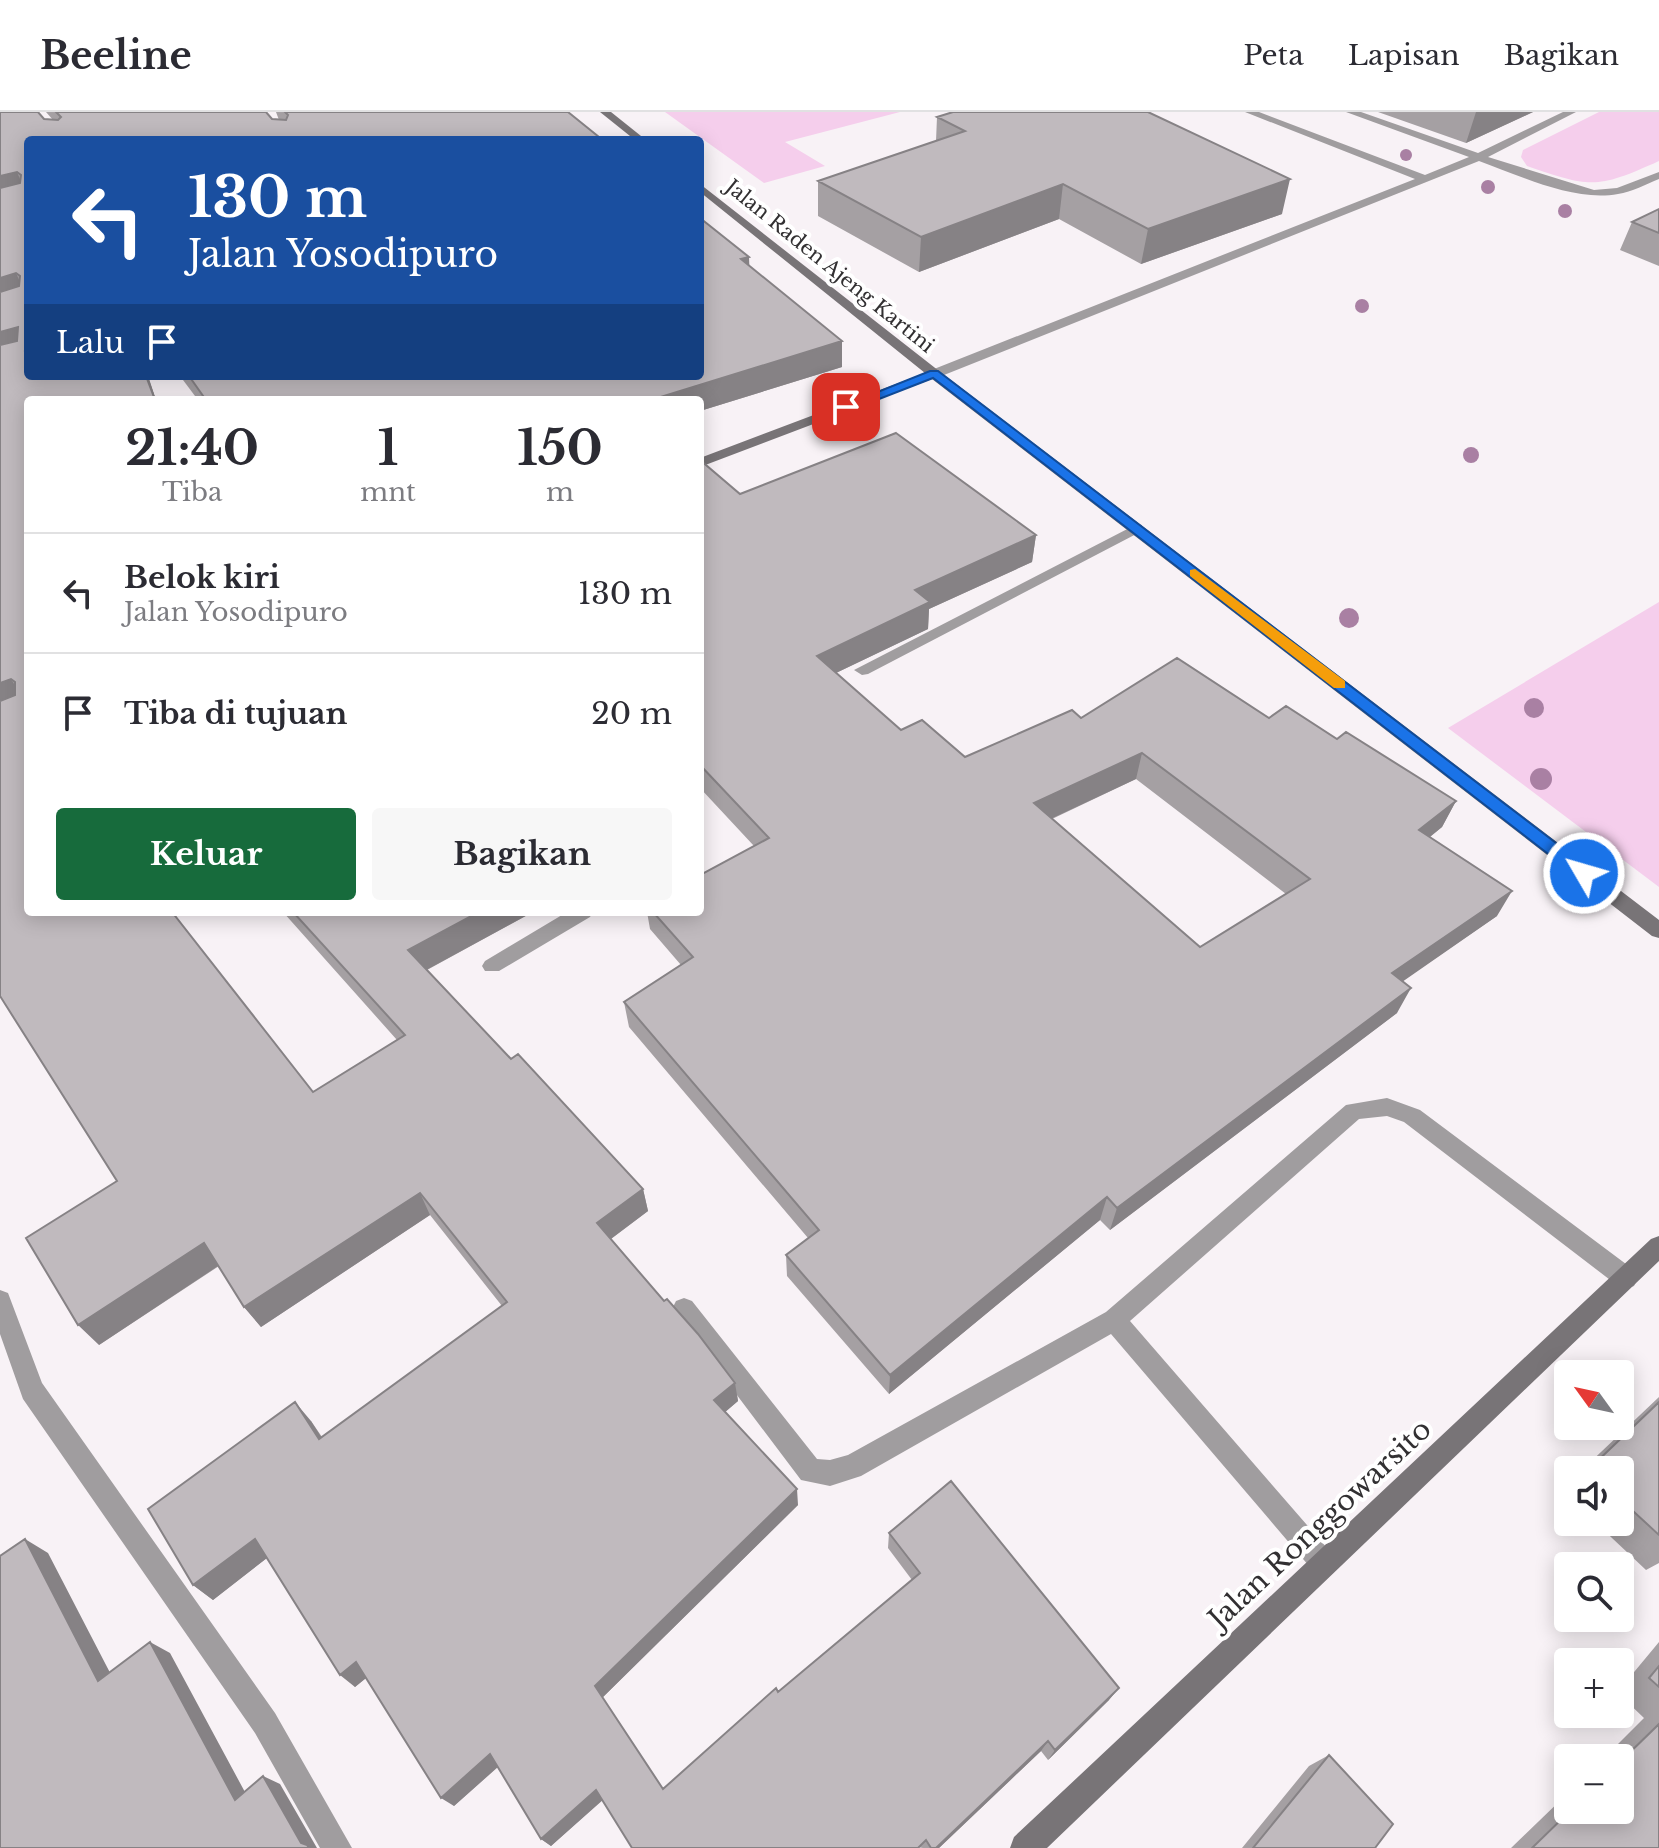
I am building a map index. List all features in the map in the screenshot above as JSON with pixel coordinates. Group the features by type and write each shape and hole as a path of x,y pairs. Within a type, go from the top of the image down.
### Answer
{"main road":[{"path":"605,112 636,136"},
{"name":"Jalan Raden Ajeng Kartini","path":"704,190 934,374 1659,931"},
{"path":"704,461 934,374"},
{"name":"Jalan Ronggowarsito","path":"1025,1848 1659,1246"}],"street":[{"path":"1250,112 1426,179"},
{"path":"1351,112 1537,178 1594,193 1619,191 1659,175"},
{"path":"934,374 1426,179 1571,112"},
{"path":"862,670 1137,528"},
{"path":"492,966 576,916"},
{"path":"684,1309 810,1471 830,1473 852,1467 1114,1320 1354,1111 1387,1107 1412,1116 1626,1278"},
{"path":"0,1301 32,1390 265,1723 337,1848"},
{"path":"1114,1320 1324,1564"}],"shaded area":[{"path":"665,112 900,112 785,142 825,166 764,183 704,140 704,136 698,136"},
{"path":"1599,112 1659,112 1659,161 1621,177 1594,182 1566,178 1527,166 1521,157 1523,150"},
{"path":"1659,602 1659,887 1448,728"}],"building":[{"path":"0,112 38,112 44,119 58,120 61,117 56,112 266,112 272,119 286,120 288,115 285,112 568,112 598,136 24,136 24,380 148,380 154,396 24,396 24,916 175,916 313,1092 405,1035 297,916 472,916 408,950 511,1059 518,1054 643,1189 597,1223 664,1301 667,1299 698,1334 735,1383 714,1400 797,1489 595,1686 663,1789 776,1688 778,1692 920,1573 889,1533 951,1481 1119,1688 1055,1750 1048,1741 936,1848 931,1848 926,1840 918,1848 632,1848 596,1790 541,1839 490,1754 441,1798 356,1662 340,1675 255,1539 193,1585 148,1509 295,1402 319,1439 507,1302 420,1193 244,1307 204,1243 78,1325 26,1238 117,1181 0,996 0,701 15,695 15,682 11,679 0,683 0,345 17,341 18,327 0,332 0,292 19,286 20,276 16,273 0,278 0,188 20,183 21,175 17,172 0,176"},
{"path":"953,112 1148,112 1290,179 1148,229 1063,184 921,237 818,181 965,131 937,117"},
{"path":"1659,209 1659,233 1632,222"},
{"path":"704,221 749,257 741,259 842,341 664,396 203,396 192,380 704,380"},
{"path":"896,433 1036,535 915,590 930,602 817,656 901,730 922,720 965,757 1072,710 1081,718 1177,658 1269,718 1286,706 1337,739 1346,732 1456,801 1419,830 1512,891 1392,973 1411,988 1117,1208 1107,1197 890,1375 786,1255 819,1230 624,1002 693,957 657,916 704,916 704,873 769,838 704,769 704,463 740,494","holes":["1142,753 1310,879 1200,947 1034,803"]},
{"path":"1659,1402 1659,1535 1634,1512 1634,1456 1603,1456 1619,1440 1634,1440 1634,1426"},
{"path":"25,1539 98,1681 150,1642 235,1800 263,1776 301,1843 309,1848 0,1848 0,1556"},
{"path":"1659,1666 1659,1687 1649,1678"},
{"path":"1659,1724 1659,1848 1532,1848 1557,1824 1634,1824 1634,1748"},
{"path":"1329,1755 1393,1824 1375,1848 1253,1848"}],"slow traffic":[{"path":"1195,573 1340,685"}],"route":[{"path":"846,407 934,374 1584,873"}]}
